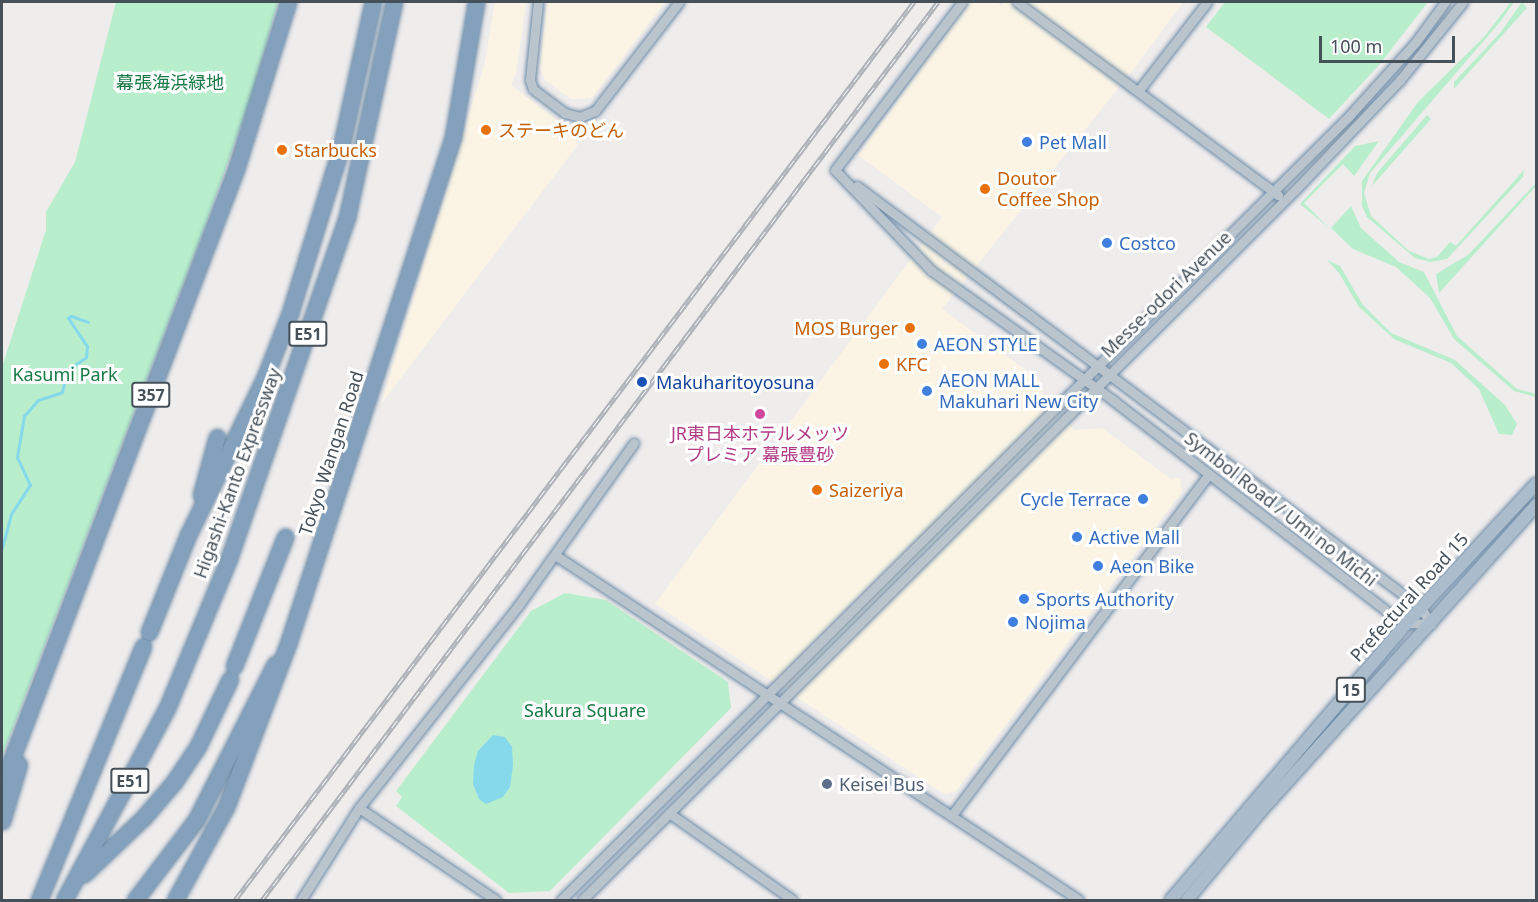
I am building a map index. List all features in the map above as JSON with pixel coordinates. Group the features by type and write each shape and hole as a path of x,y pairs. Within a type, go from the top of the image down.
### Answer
{"highway":[{"name":"357","path":"2,784 236,169 288,2"},
{"name":"Higashi-Kanto Expressway","path":"39,900 188,535 265,377 311,255 341,147 373,2"},
{"name":"Higashi-Kanto Expressway","path":"64,900 167,708 229,558 346,218 393,2"},
{"name":"Tokyo Wangan Road","path":"175,900 226,807 288,644 453,137 476,2"},
{"path":"453,137 462,116 484,2"},
{"path":"188,535 217,437"},
{"path":"73,884 144,817 174,782 198,746 232,673 285,537"},
{"path":"135,900 196,820 265,679 288,644"},
{"path":"2,821 29,731 31,709"}],"main road":[{"name":"Prefectural Road 15","path":"1171,900 1407,622 1536,484"},
{"name":"Prefectural Road 15","path":"1188,900 1260,812 1536,505"}],"street":[{"path":"538,2 530,80 534,88 565,113 579,117 596,111 679,2"},
{"path":"962,2 835,170 1100,367"},
{"path":"1017,2 1139,90 1285,201"},
{"path":"1139,90 1207,2"},
{"name":"Messe-odori Avenue","path":"561,900 1100,367 1274,191 1390,73 1445,2"},
{"name":"Messe-odori Avenue","path":"582,900 1109,373 1285,201 1400,80 1463,2"},
{"name":"Symbol Road / Umi no Michi","path":"835,170 932,271 1095,387 1407,622"},
{"name":"Symbol Road / Umi no Michi","path":"1100,367 1421,608 1431,624"},
{"path":"302,900 359,808 555,555 634,443"},
{"path":"952,815 1209,474"},
{"path":"555,555 1079,900"},
{"path":"1407,622 1431,624"},
{"path":"359,808 496,900"},
{"path":"669,813 791,900"}],"shaded area":[{"path":"495,2 526,2 516,73 511,85 576,135 577,146 381,404 485,62"},
{"path":"547,2 665,2 592,98 571,99 545,80 540,69"},
{"name":"AEON MALL Makuhari New City","path":"969,2 996,2 1002,6 1004,2 1183,2 1136,66 942,309 1041,381 1043,402 1075,430 1102,428 1171,479 1180,478 1182,492 955,792 944,794 655,604 942,217 858,155"}],"green space":[{"path":"116,2 278,2 252,95 206,224 2,757 2,367 46,230 46,212 75,162"},
{"path":"1225,2 1428,2 1380,64 1329,119 1206,27"},
{"path":"1511,2 1514,2 1500,22 1370,173 1364,193 1371,216 1409,251 1429,259 1437,257 1450,242 1456,246 1524,170 1523,177 1447,259 1430,262 1415,258 1367,217 1362,206 1362,181 1418,102 1484,37"},
{"path":"1522,2 1527,8 1454,89 1454,82 1500,33"},
{"path":"1427,115 1431,119 1372,186 1377,173"},
{"path":"1379,141 1354,176 1343,164 1304,203 1329,228 1300,204 1355,146"},
{"path":"1536,183 1536,186 1439,293 1436,274 1468,255"},
{"path":"1351,206 1361,228 1399,262 1424,272 1457,336 1517,389 1536,394 1536,397 1514,391 1454,339 1430,298 1396,267 1353,249 1331,228"},
{"path":"1327,260 1340,266 1363,305 1391,333 1455,360 1505,405 1517,424 1512,435 1499,434 1479,389 1451,363 1394,339 1359,307 1339,273"},
{"name":"Sakura Square","path":"565,593 606,600 728,682 731,708 550,891 509,893 396,806 402,797 396,791 531,611"}],"water":[{"path":"493,735 505,737 512,747 513,765 510,787 503,797 486,804 479,799 473,784 474,765 478,751"}],"waterway":[{"path":"2,548 11,514 30,485 17,457 24,416 38,400 62,392 67,370 86,357 87,346 68,318 71,316 88,322"}],"railway":[{"path":"235,900 914,2"},
{"path":"262,900 938,2"}],"place":[{"name":"ステーキのどん","path":"486,130"},
{"name":"Pet Mall","path":"1027,142"},
{"name":"Starbucks","path":"282,150"},
{"name":"Doutor Coffee Shop","path":"985,189"},
{"name":"Costco","path":"1107,243"},
{"name":"MOS Burger","path":"910,328"},
{"name":"AEON STYLE","path":"922,344"},
{"name":"KFC","path":"884,364"},
{"name":"Makuharitoyosuna","path":"642,382"},
{"name":"AEON MALL Makuhari New City","path":"927,391"},
{"name":"JR東日本ホテルメッツ プレミア 幕張豊砂","path":"760,414"},
{"name":"Saizeriya","path":"817,490"},
{"name":"Cycle Terrace","path":"1143,499"},
{"name":"Active Mall","path":"1077,537"},
{"name":"Aeon Bike","path":"1098,566"},
{"name":"Sports Authority","path":"1024,599"},
{"name":"Nojima","path":"1013,622"},
{"name":"Keisei Bus","path":"827,784"}],"park label":[{"name":"幕張海浜緑地","path":"170,82"},
{"name":"Kasumi Park","path":"65,374"}]}
